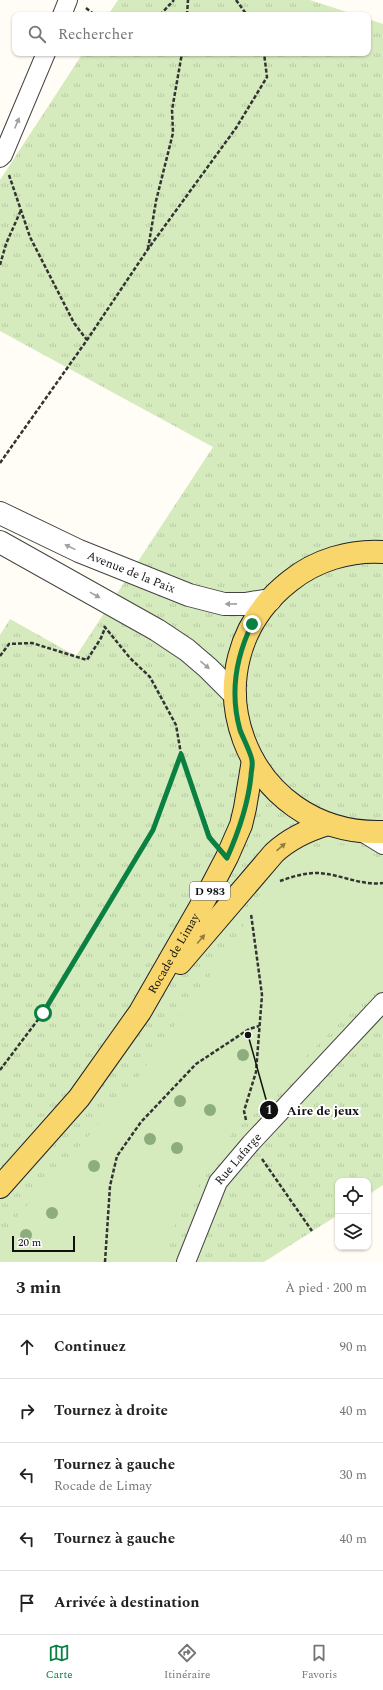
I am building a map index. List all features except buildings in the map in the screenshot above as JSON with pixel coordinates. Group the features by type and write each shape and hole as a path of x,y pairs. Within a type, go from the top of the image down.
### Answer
{"main road":[{"path":"372,832 328,824 305,813 284,799 267,781 253,760 241,732 237,718 235,695 237,666 243,644 256,618 270,600 294,578 317,564 341,556 380,549"},
{"name":"Rocade de Limay","path":"140,1012 227,858 242,819 250,787 253,760"},
{"name":"Rocade de Limay","path":"0,1187 79,1098 140,1012 254,875 284,843 328,824"}],"street":[{"path":"63,12 68,0"},
{"path":"2,157 45,56"},
{"name":"Avenue de la Paix","path":"0,513 79,551 189,595 224,604 245,604 270,600"},
{"path":"0,542 157,630 187,650 208,668 235,695"},
{"path":"372,832 383,845"},
{"name":"Rue Lafarge","path":"186,1262 218,1182 251,1143 383,1002"}],"path":[{"path":"163,12 174,0"},
{"path":"187,12 188,0"},
{"path":"236,0 245,12"},
{"path":"148,249 156,201 173,133 172,110 181,56"},
{"path":"0,463 87,340 148,249 236,128 267,77 264,56"},
{"path":"2,157 30,237 74,323 87,340"},
{"path":"0,265 6,244 21,210"},
{"path":"102,622 105,628 130,658 150,677 176,724 181,754 209,837 227,858"},
{"path":"0,656 9,644 32,643 87,660 101,638 105,628"},
{"path":"0,1070 43,1013 153,830 181,754"},
{"path":"254,875 270,884 291,877 316,873 367,883 383,883"},
{"path":"252,911 251,918 262,995 256,1072 244,1111 251,1143 312,1231"},
{"path":"105,1262 110,1186 117,1156 141,1122 196,1064 249,1029 259,1026"}],"green space":[{"path":"118,0 310,0 347,12 110,12"},
{"path":"371,20 383,24 383,1185 371,1193 371,1178 335,1178 335,1217 264,1262 0,1262 0,635 10,619 76,656 213,447 0,331 0,180 81,56 371,56"},
{"path":"328,844 358,848 372,854 383,864 383,980 267,1095 234,1130 177,1220 162,1262 0,1262 0,1236 130,1089 237,937 268,880 291,856"}],"place":[{"name":"Aire de jeux","path":"248,1035"}],"route":[{"path":"43,1013 153,830 181,754 209,837 227,858 241,825 250,787 253,760 241,732 235,703 236,673 239,659 243,644 252,624"}]}
